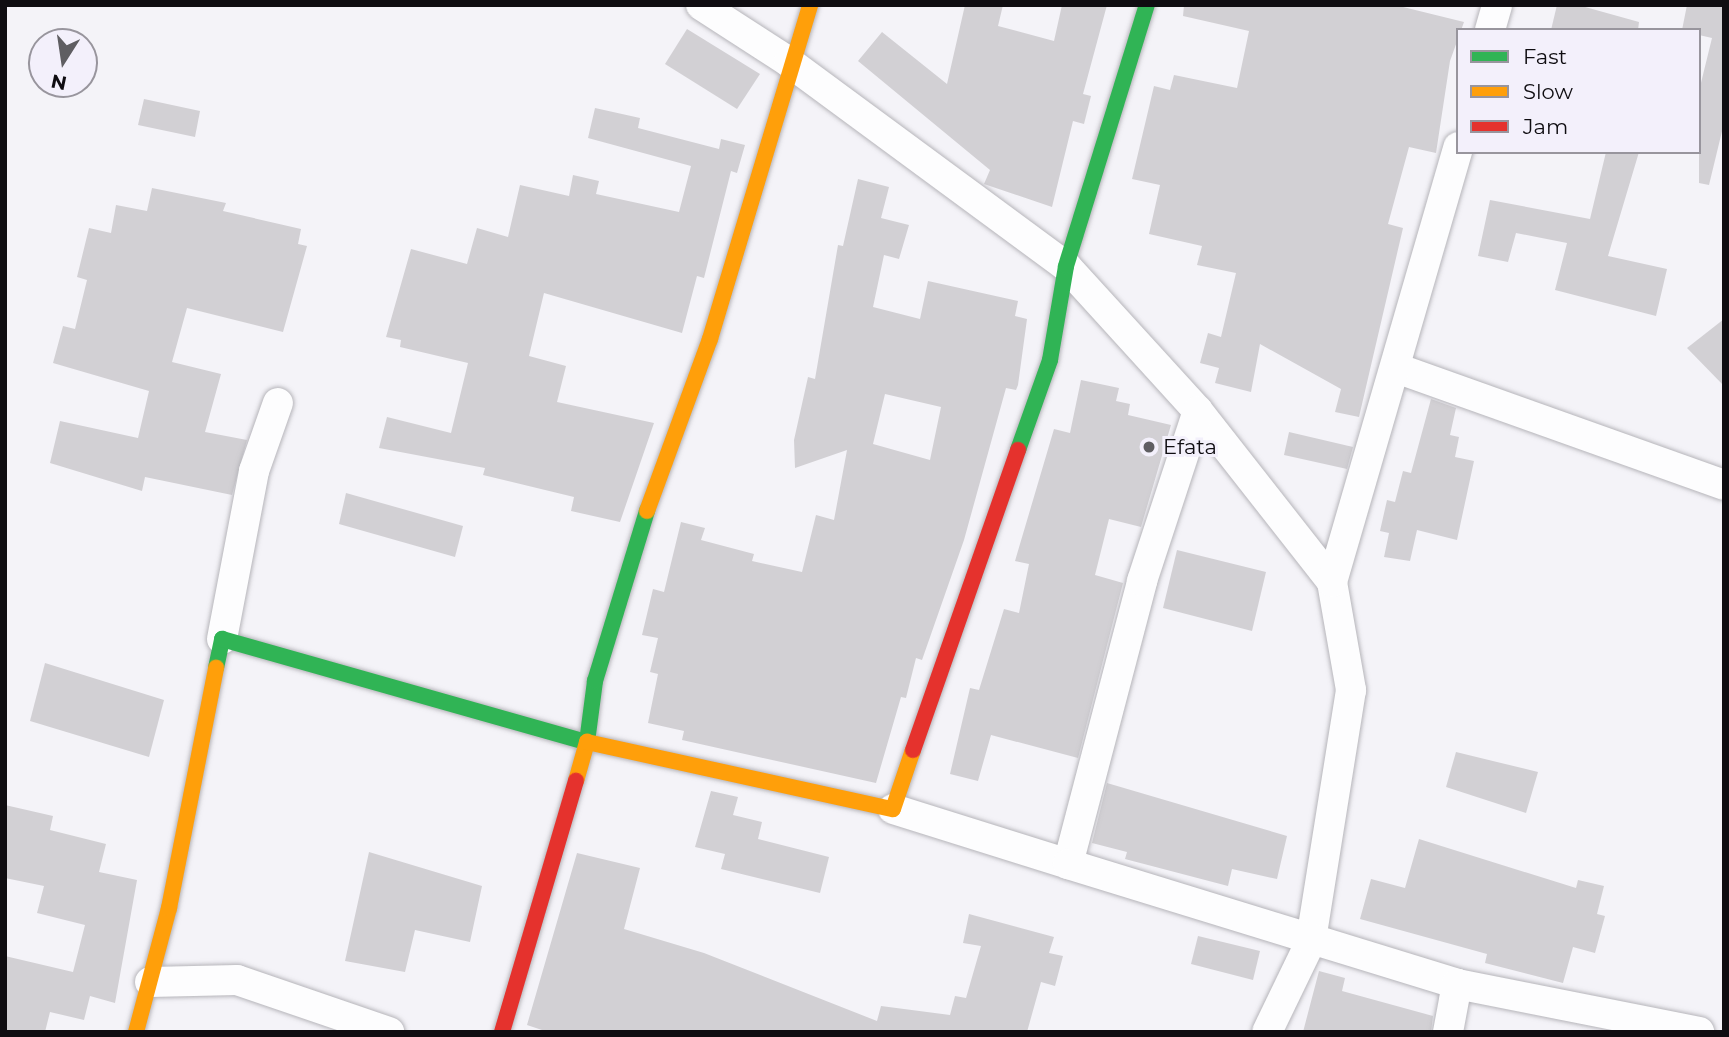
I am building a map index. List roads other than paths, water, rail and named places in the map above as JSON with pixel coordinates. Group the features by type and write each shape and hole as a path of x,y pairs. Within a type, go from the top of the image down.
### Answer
{"street":[{"path":"701,5 789,62 1066,266 1198,411 1332,582"},
{"path":"502,1032 587,742 595,681 623,578 710,340 789,62 810,5"},
{"path":"894,808 1050,360 1066,266 1147,5"},
{"path":"1491,28 1497,5"},
{"path":"1267,1032 1311,941 1351,690 1332,582 1456,154"},
{"path":"1396,368 1724,485"},
{"path":"136,1032 150,982 222,639 254,471 278,403"},
{"path":"1068,864 1142,582 1198,411"},
{"path":"222,639 587,742 894,808 1311,941 1457,984 1699,1032"},
{"path":"150,982 237,980 389,1032"},
{"path":"1448,1032 1457,984"}],"place":[{"name":"Efata","path":"1149,447"}]}
